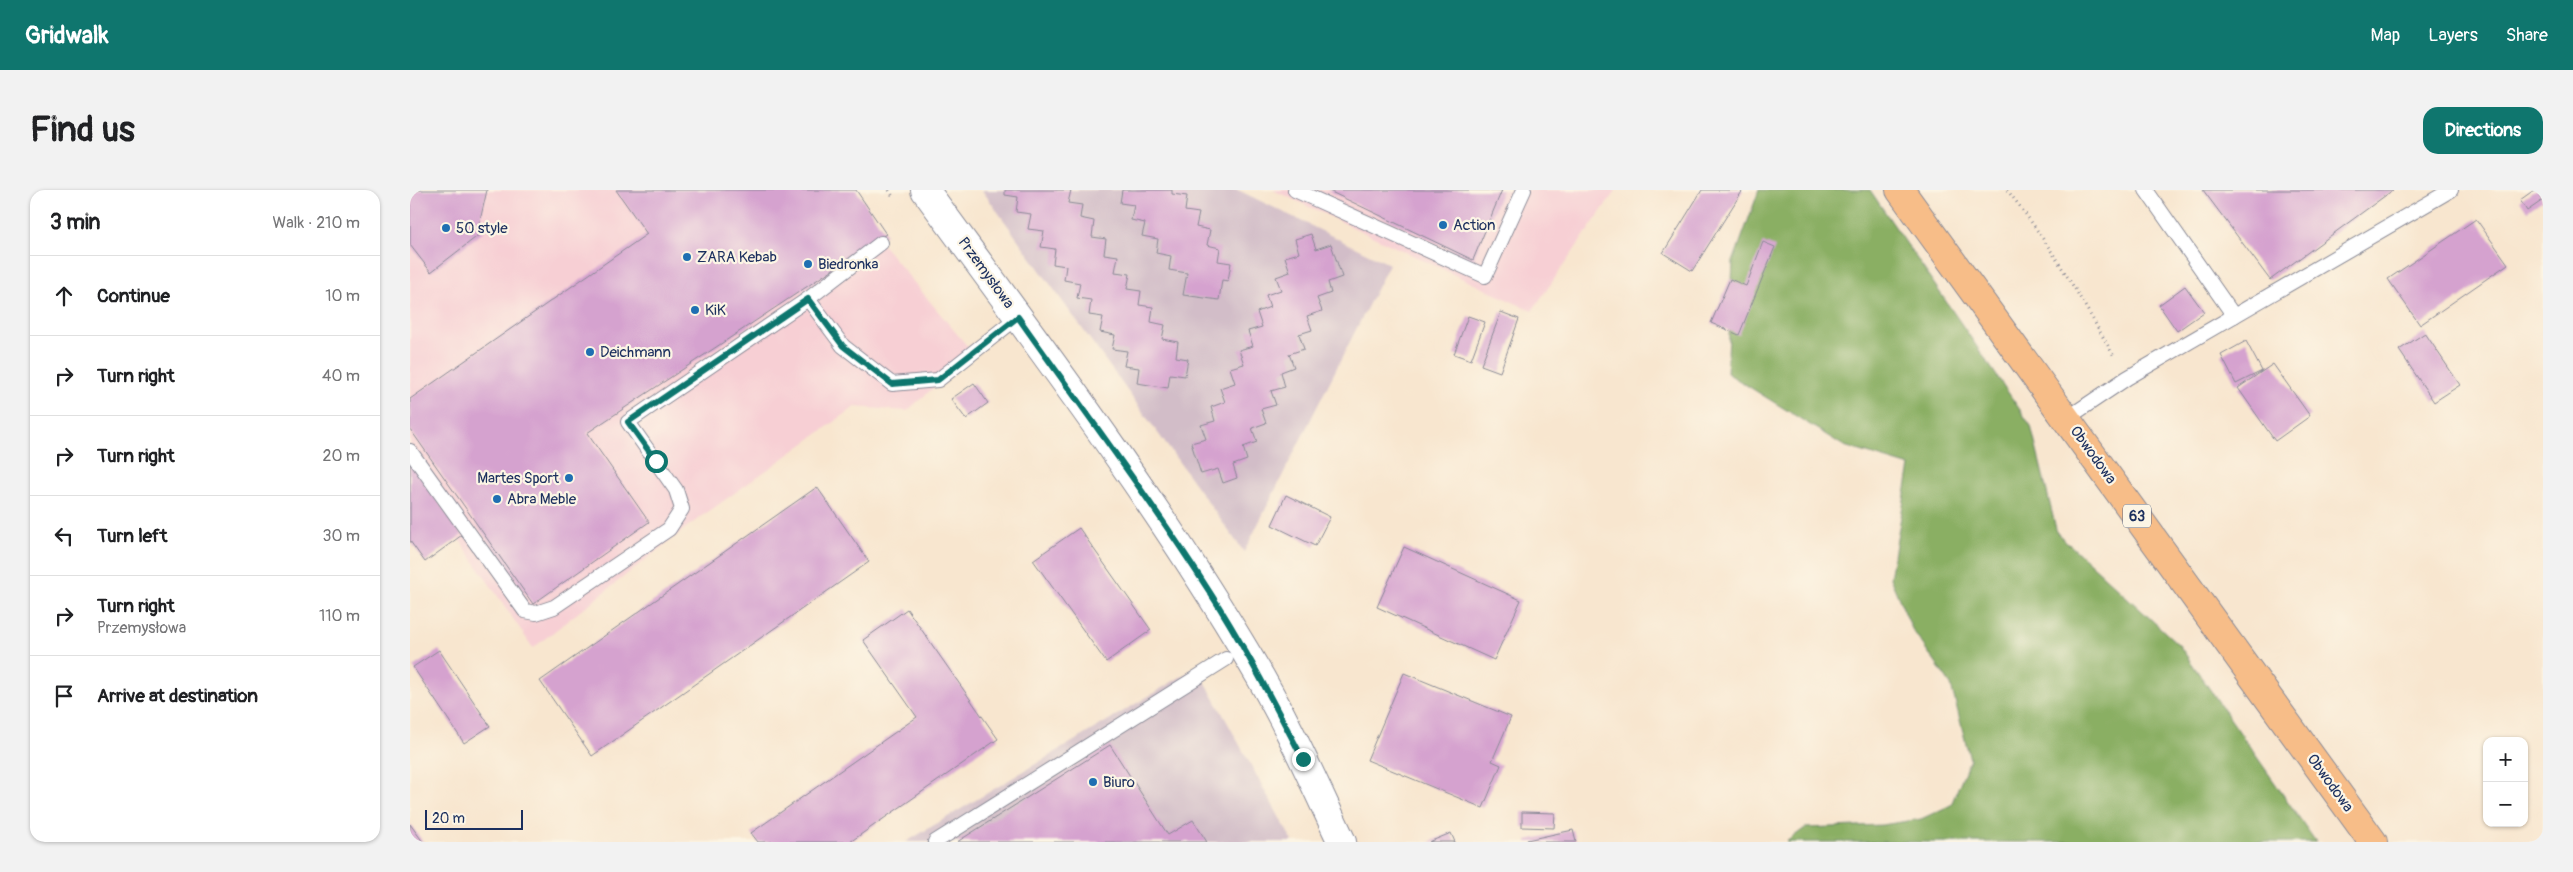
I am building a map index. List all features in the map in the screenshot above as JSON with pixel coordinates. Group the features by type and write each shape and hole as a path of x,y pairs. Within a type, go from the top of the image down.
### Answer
{"main road":[{"name":"Obwodowa","path":"1900,190 2373,842"}],"street":[{"name":"Przemysłowa","path":"925,190 1018,317 1156,512 1214,599 1252,663 1303,759 1342,842"}],"lane":[{"path":"1295,190 1485,276 1524,190"},
{"path":"2146,190 2234,316"},
{"path":"2066,419 2127,378 2451,190"},
{"path":"410,451 526,610 536,613 554,607 669,529 682,509 676,490 628,422 808,299 881,243"},
{"path":"808,299 843,346 892,384 938,380 1018,317"},
{"path":"935,842 1226,659"}],"path":[{"path":"889,190 900,206"},
{"path":"2006,190 2027,215 2087,308 2127,378"}],"shaded area":[{"path":"410,190 847,190 881,243 973,353 907,411 855,407 687,527 533,648 410,467"},
{"path":"982,190 1238,190 1389,264 1244,552"},
{"path":"1273,190 1616,190 1532,311"},
{"path":"1197,667 1293,842 906,842"}],"green space":[{"path":"1759,190 1870,190 2031,426 2057,533 2179,645 2316,842 1786,842 1805,828 1882,825 1921,819 1951,805 1970,759 1951,685 1912,629 1890,578 1910,466 1844,446 1727,373 1733,262"}],"building":[{"name":"50 style","path":"410,190 487,190 479,225 484,231 431,272 410,245"},
{"path":"616,190 856,190 886,234 587,433 649,522 533,604 410,429 410,399 647,234"},
{"path":"1005,190 1071,190 1068,203 1082,205 1080,218 1094,221 1092,237 1106,239 1104,254 1118,256 1115,272 1130,274 1127,289 1141,291 1139,305 1153,307 1151,322 1165,325 1162,339 1178,342 1176,357 1188,359 1185,376 1170,374 1168,388 1137,383 1139,368 1124,366 1127,351 1112,349 1115,335 1100,332 1103,317 1089,315 1091,300 1077,298 1080,283 1064,280 1066,266 1053,264 1055,249 1041,247 1044,231 1028,229 1031,214 1016,212 1018,197 1005,195"},
{"path":"1122,190 1172,190 1172,194 1187,196 1185,211 1199,213 1196,227 1210,230 1207,245 1220,248 1218,261 1231,263 1228,281 1222,280 1219,300 1183,295 1187,273 1169,270 1171,256 1156,253 1158,239 1142,236 1145,223 1131,220 1134,205 1120,203"},
{"name":"Action","path":"1327,190 1502,190 1473,260"},
{"path":"1702,190 1743,190 1692,271 1663,253"},
{"path":"2203,190 2393,190 2270,280"},
{"path":"2534,190 2538,190 2543,200 2527,211 2520,200"},
{"path":"2476,219 2508,264 2420,325 2388,279"},
{"path":"1311,234 1316,249 1331,244 1342,277 1328,282 1331,293 1317,298 1322,311 1307,316 1312,330 1299,334 1304,349 1289,354 1294,367 1281,372 1285,387 1271,391 1276,405 1261,409 1266,423 1252,428 1257,442 1243,447 1247,460 1233,465 1237,478 1223,483 1218,469 1201,474 1191,443 1206,439 1201,425 1215,421 1211,407 1225,402 1220,388 1235,383 1230,368 1244,364 1239,350 1253,346 1248,331 1262,327 1257,312 1270,307 1266,295 1281,290 1276,277 1290,272 1285,257 1299,253 1295,239"},
{"path":"1763,242 1775,247 1739,335 1711,323 1730,279 1746,286"},
{"path":"2185,286 2204,312 2177,331 2159,305"},
{"path":"1501,312 1519,319 1500,372 1481,365"},
{"path":"1468,316 1485,322 1471,360 1454,354"},
{"path":"2425,333 2460,385 2434,402 2399,350"},
{"path":"2246,341 2262,371 2236,384 2221,355"},
{"path":"2273,364 2310,416 2275,441 2238,388"},
{"path":"974,383 988,403 966,419 951,399"},
{"path":"410,462 462,535 425,562 410,541"},
{"path":"817,487 869,562 592,756 540,681"},
{"path":"1286,495 1330,517 1315,546 1272,525"},
{"path":"1079,528 1151,630 1106,662 1033,560"},
{"path":"1404,547 1521,600 1494,660 1377,607"},
{"path":"907,609 998,739 850,842 758,842 751,833 917,717 863,640"},
{"path":"439,650 490,726 464,743 413,667"},
{"path":"1404,673 1511,717 1492,761 1501,765 1483,808 1367,760"},
{"name":"Biuro","path":"1110,745 1168,835 1193,820 1207,842 957,842"},
{"path":"1522,812 1555,813 1554,828 1522,827"},
{"path":"410,824 423,842 410,842"},
{"path":"1573,830 1576,842 1527,842 1527,840"},
{"path":"1451,833 1455,842 1429,842"}],"place":[{"name":"Action","path":"1443,225"},
{"name":"50 style","path":"446,228"},
{"name":"ZARA Kebab","path":"687,257"},
{"name":"Biedronka","path":"808,264"},
{"name":"KiK","path":"695,310"},
{"name":"Deichmann","path":"590,352"},
{"name":"Martes Sport","path":"569,478"},
{"name":"Abra Meble","path":"497,499"},
{"name":"Biuro","path":"1093,782"}],"route":[{"path":"656,461 628,422 727,352 808,299 843,346 892,384 938,380 1018,317 1156,512 1209,592 1252,663 1303,759"}]}
